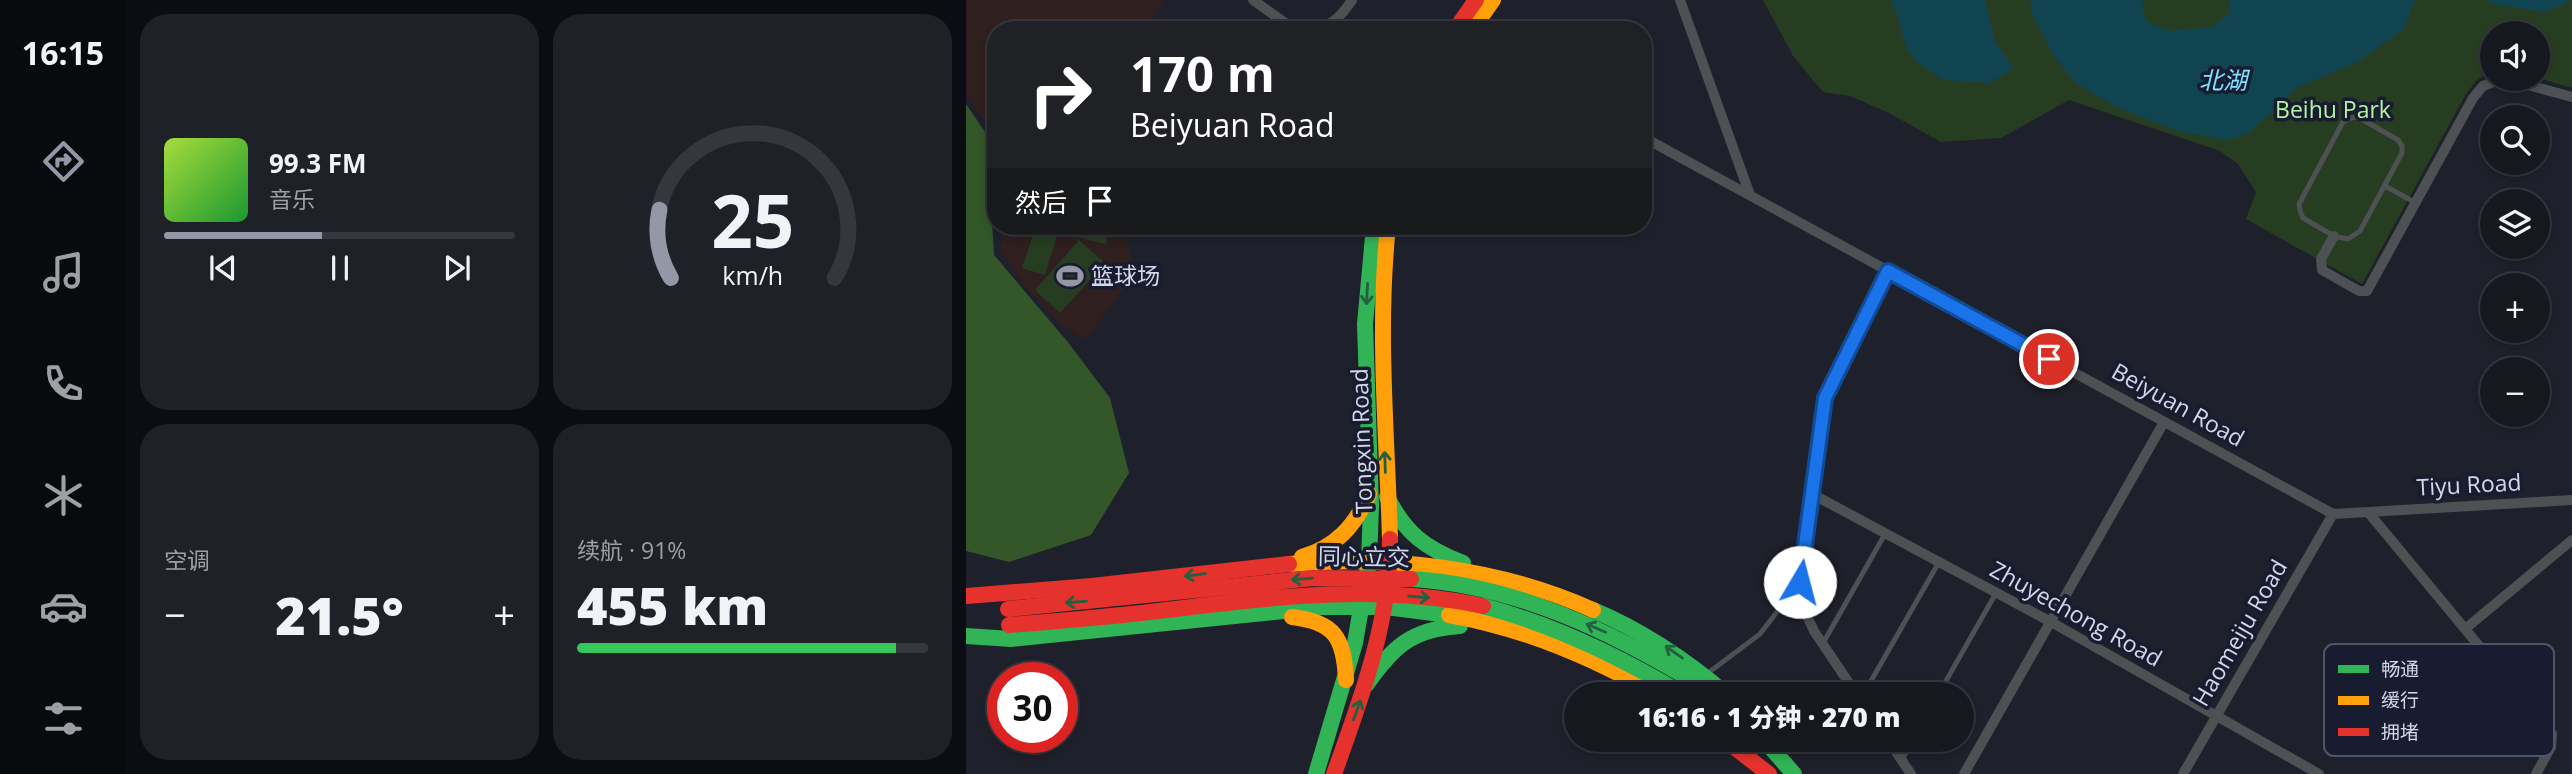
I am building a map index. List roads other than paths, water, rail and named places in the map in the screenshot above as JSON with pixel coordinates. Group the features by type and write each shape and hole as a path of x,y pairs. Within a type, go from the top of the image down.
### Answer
{"main road":[{"path":"1461,21 1476,0"},
{"path":"1478,21 1493,0"},
{"name":"Tongxin Road","path":"1316,774 1346,680 1369,562 1365,338 1373,235"},
{"name":"Tongxin Road","path":"1334,774 1366,685 1390,563 1380,325 1381,277 1387,235"},
{"path":"1245,568 1307,555 1329,547 1345,536 1360,518 1369,494"},
{"path":"1387,497 1395,515 1415,540 1434,552 1513,582"},
{"path":"966,596 1343,561 1457,569 1566,598 1613,618 1666,646 1702,682"},
{"name":"同心立交","path":"1009,617 1246,584 1343,576 1455,584 1560,612 1617,638 1699,682"},
{"name":"同心立交","path":"1009,617 1343,592 1452,600 1505,612 1555,628 1599,647 1661,682"},
{"path":"966,606 1009,617"},
{"path":"966,636 1011,639 1343,606 1382,608 1450,614 1550,640 1593,659 1635,682"},
{"path":"1249,614 1298,617 1329,628 1345,652 1346,680"},
{"path":"966,625 1009,617"},
{"path":"1366,685 1385,658 1409,638 1436,626 1501,626"},
{"path":"1741,752 1769,774"},
{"path":"1748,752 1769,774"},
{"path":"1775,752 1790,769"},
{"path":"1778,752 1790,769"}],"street":[{"path":"1253,0 1282,21"},
{"path":"1334,21 1341,17 1352,0"},
{"path":"1680,0 1750,195"},
{"path":"2334,236 2321,259 2322,270 2364,292 2369,288 2480,90"},
{"path":"2549,91 2572,97"},
{"name":"Beiyuan Road","path":"1652,142 2333,514"},
{"path":"1848,682 1822,645 1807,616 1800,582 1825,398 1888,271"},
{"path":"1964,774 2164,422"},
{"name":"Zhuyechong Road","path":"1812,494 2051,622 2319,774"},
{"name":"Tiyu Road","path":"2368,512 2572,500"},
{"path":"2333,514 2368,512 2477,644"},
{"name":"Haomeiju Road","path":"2183,774 2333,514"},
{"path":"2465,629 2572,540"},
{"path":"1896,752 1911,774"},
{"path":"2536,774 2546,757"},
{"path":"2546,757 2543,766 2547,774"}],"lane":[{"path":"2358,117 2400,142 2400,157 2385,186 2357,235 2344,239 2303,218 2300,211 2299,204 2347,119 2358,117"},
{"path":"2385,186 2416,202"},
{"path":"1822,645 1885,534"},
{"path":"1870,682 1939,562"},
{"path":"1708,682 1760,634 1800,582"},
{"path":"1945,682 1996,593"},
{"path":"1902,760 1906,752"}],"water":[{"path":"1891,0 1985,0 1995,42 2014,68 1990,83 1943,80 1917,62 1906,48"},
{"name":"北湖","path":"2030,0 2144,0 2142,5 2146,21 2169,31 2212,27 2229,13 2229,0 2415,0 2403,30 2358,62 2298,87 2249,133 2228,140 2181,132 2118,108 2076,83 2056,59 2033,16"},
{"path":"2487,0 2567,0 2566,4 2544,12 2494,4"}],"place":[{"name":"篮球场","path":"1070,276"}],"park label":[{"name":"Beihu Park","path":"2333,110"}]}
